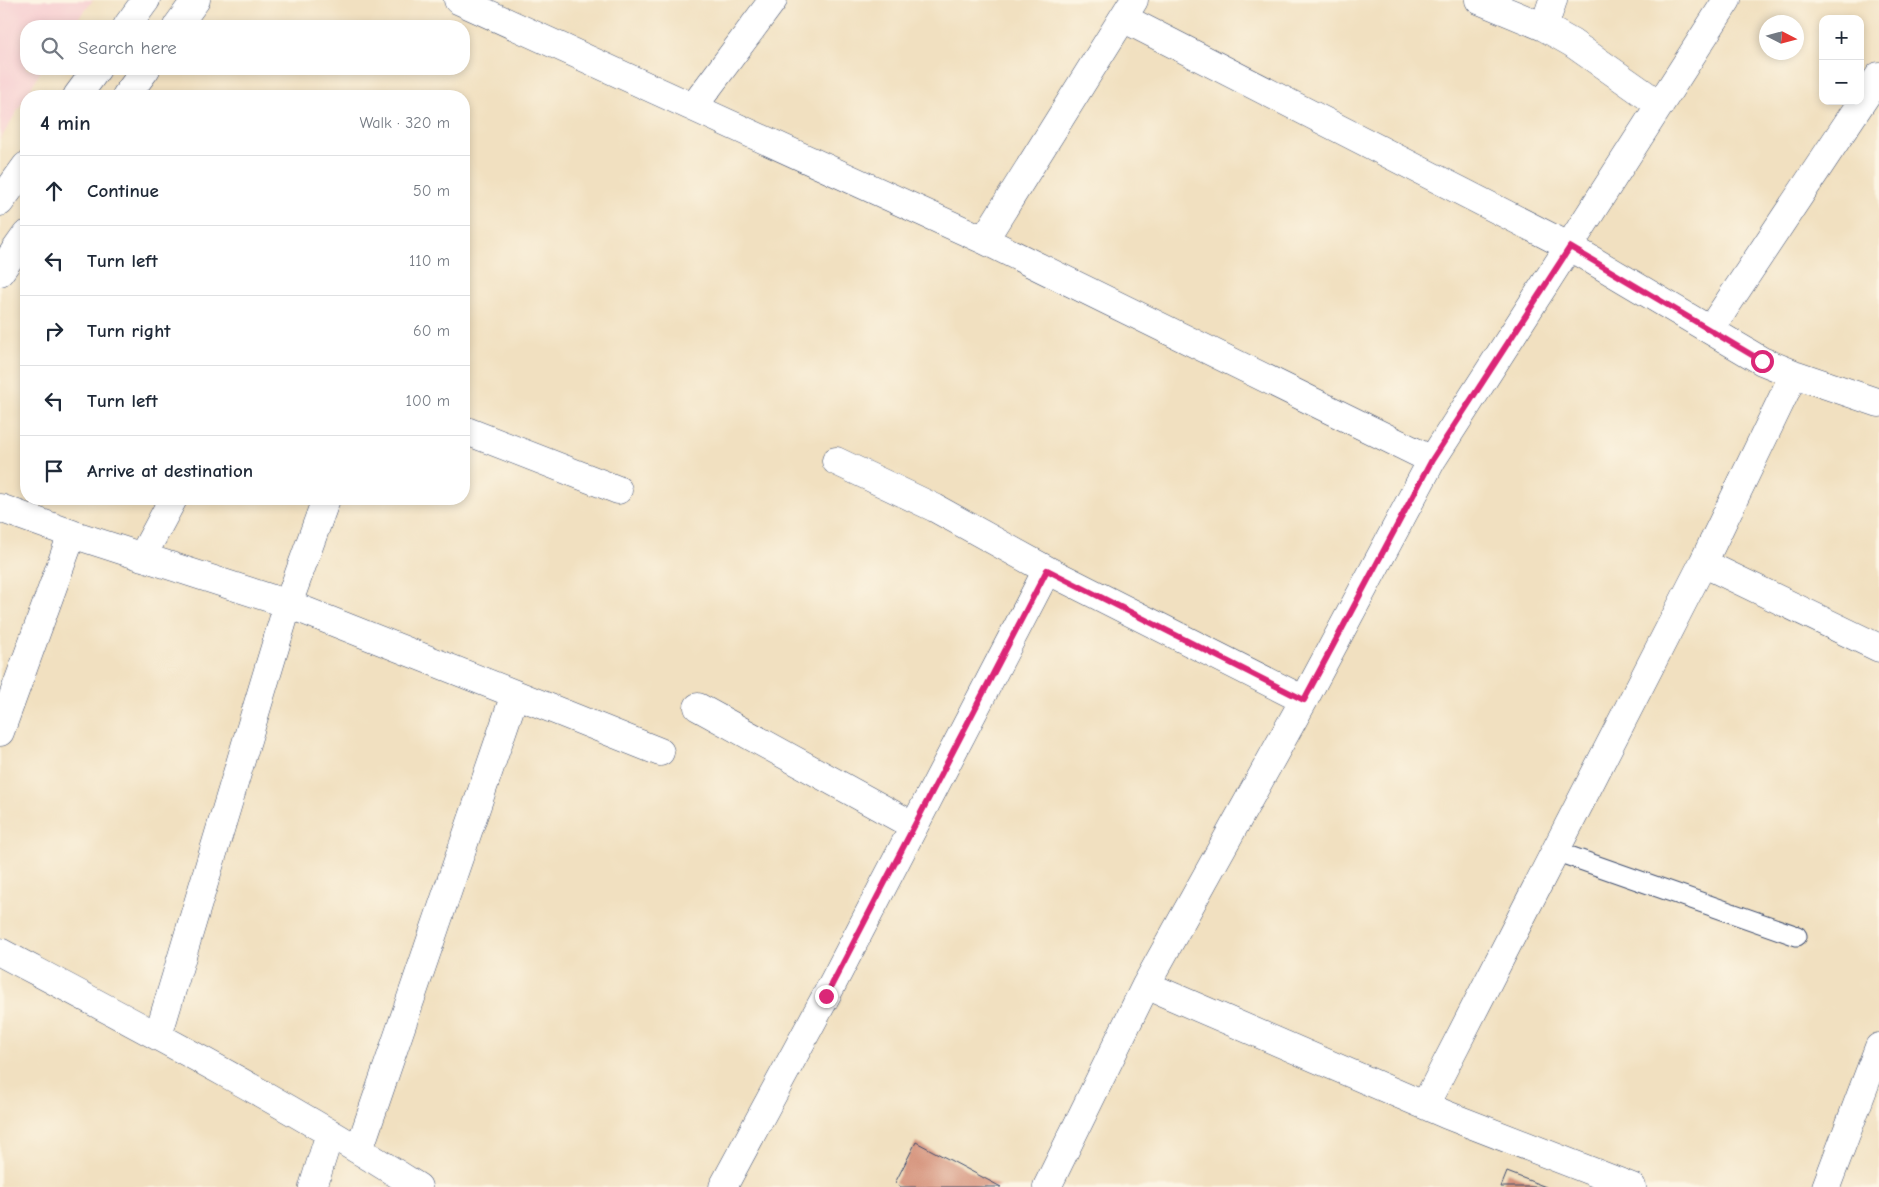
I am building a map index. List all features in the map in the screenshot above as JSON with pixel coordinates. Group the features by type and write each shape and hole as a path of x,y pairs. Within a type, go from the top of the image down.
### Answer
{"street":[{"path":"131,20 146,0"},
{"path":"181,20 196,0"},
{"path":"458,0 490,6 694,106 984,240 1432,460"},
{"path":"694,106 773,0"},
{"path":"1479,0 1544,27 1572,43 1660,105"},
{"path":"1544,27 1553,0"},
{"path":"1047,1187 1146,985 1304,700 1432,460 1727,0"},
{"path":"984,240 1128,9 1570,247 1762,361 1794,374 1879,402"},
{"path":"81,90 93,75"},
{"path":"130,90 142,75"},
{"path":"1710,330 1879,76"},
{"path":"2,195 20,173"},
{"path":"0,272 20,244"},
{"path":"1425,1105 1703,564 1794,374"},
{"path":"470,432 618,490"},
{"path":"836,461 935,508 1047,570 1304,700"},
{"path":"142,557 170,505"},
{"path":"158,1036 288,604 324,505"},
{"path":"0,508 72,534 288,604 660,752"},
{"path":"0,732 72,534"},
{"path":"1703,564 1879,648"},
{"path":"723,1187 826,996 1047,570"},
{"path":"359,1150 515,694"},
{"path":"698,708 914,826"},
{"path":"0,952 158,1036 330,1133 418,1187"},
{"path":"1146,985 1425,1105 1632,1187"},
{"path":"1826,1187 1879,1047"},
{"path":"312,1187 330,1133"}],"lane":[{"path":"1556,851 1797,936"}],"shaded area":[{"path":"0,0 93,0 77,20 20,20 20,75 38,75 30,90 20,90 20,106 0,140"}],"building":[{"path":"916,1142 1001,1187 901,1187 895,1183"},
{"path":"1507,1172 1546,1187 1501,1187"}],"route":[{"path":"826,996 1047,570 1157,623 1304,700 1432,460 1570,247 1762,361"}]}
